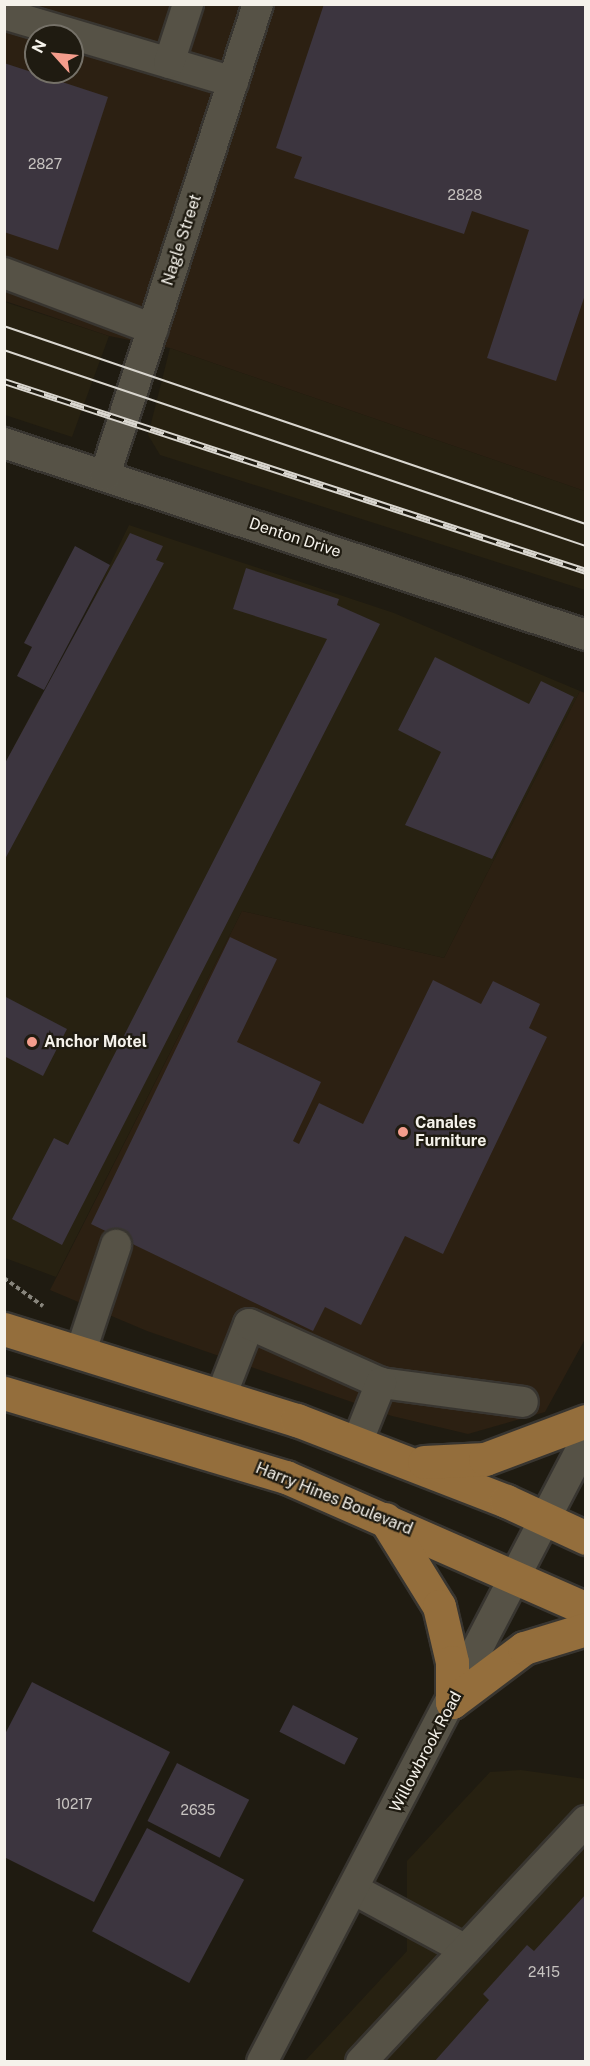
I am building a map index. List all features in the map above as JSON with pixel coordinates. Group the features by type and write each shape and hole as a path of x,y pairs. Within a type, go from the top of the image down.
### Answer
{"main road":[{"path":"4,1329 221,1396 411,1462 585,1538"},
{"name":"Harry Hines Boulevard","path":"4,1393 286,1477 517,1576 585,1609"},
{"path":"411,1462 486,1459 585,1421"},
{"path":"385,1519 439,1606 452,1662 452,1702"},
{"path":"452,1702 524,1648 585,1629"}],"street":[{"path":"169,63 188,4"},
{"name":"Nagle Street","path":"105,475 258,4"},
{"path":"4,14 233,82"},
{"path":"4,273 153,329"},
{"name":"Denton Drive","path":"4,443 585,635"},
{"path":"81,1351 116,1245"},
{"path":"221,1396 249,1324 381,1383 523,1402"},
{"path":"357,1443 381,1383"},
{"name":"Willowbrook Road","path":"262,2061 452,1702 585,1440"},
{"path":"361,2061 585,1821"},
{"path":"353,1889 466,1950"}],"shaded area":[{"path":"5,5 585,5 585,491 170,348 109,336 5,301"},
{"path":"5,302 109,336 72,437 5,415"},
{"path":"170,348 585,491 585,590 160,455 148,435"},
{"path":"129,525 394,613 580,691 444,958 242,911 56,1277 5,1258 4,765 39,699 44,701"},
{"path":"580,691 585,693 585,1339 545,1412 468,1434 392,1416 147,1331 50,1290 242,911 444,958"},
{"path":"521,1770 585,1779 585,2061 304,2062 407,1951 407,1861 490,1772"}],"building":[{"path":"324,4 586,4 586,292 556,381 487,358 529,230 472,211 464,234 294,178 302,157 276,148"},
{"path":"4,63 24,70 24,84 68,84 108,97 58,250 4,232"},
{"path":"130,533 163,546 156,560 164,563 4,861 4,765"},
{"path":"75,546 110,565 44,690 17,676 32,647 24,643"},
{"path":"246,568 339,599 337,605 380,624 62,1245 12,1219 54,1138 68,1145 327,639 233,609"},
{"path":"435,657 529,704 541,681 574,697 492,859 405,825 441,752 398,730"},
{"name":"Canales Furniture","path":"230,937 277,959 237,1042 321,1082 293,1141 299,1144 319,1103 363,1124 433,980 481,1004 493,981 540,1004 529,1028 547,1037 443,1254 405,1236 361,1325 325,1307 313,1331 91,1224"},
{"name":"Anchor Motel","path":"4,996 67,1029 43,1076 4,1056"},
{"path":"32,1682 170,1752 94,1902 4,1857 4,1736"},
{"path":"293,1705 358,1738 344,1765 279,1732"},
{"path":"177,1763 249,1800 220,1858 147,1821"},
{"path":"147,1828 244,1880 189,1983 92,1931"},
{"path":"586,1894 586,2062 434,2062 489,2000 483,1994 527,1945 534,1951"}],"tram line":[{"path":"4,326 586,524"},
{"path":"4,350 586,546"}],"railway":[{"path":"4,381 586,571"}],"place":[{"name":"Anchor Motel","path":"32,1042"},
{"name":"Canales Furniture","path":"403,1132"}]}
